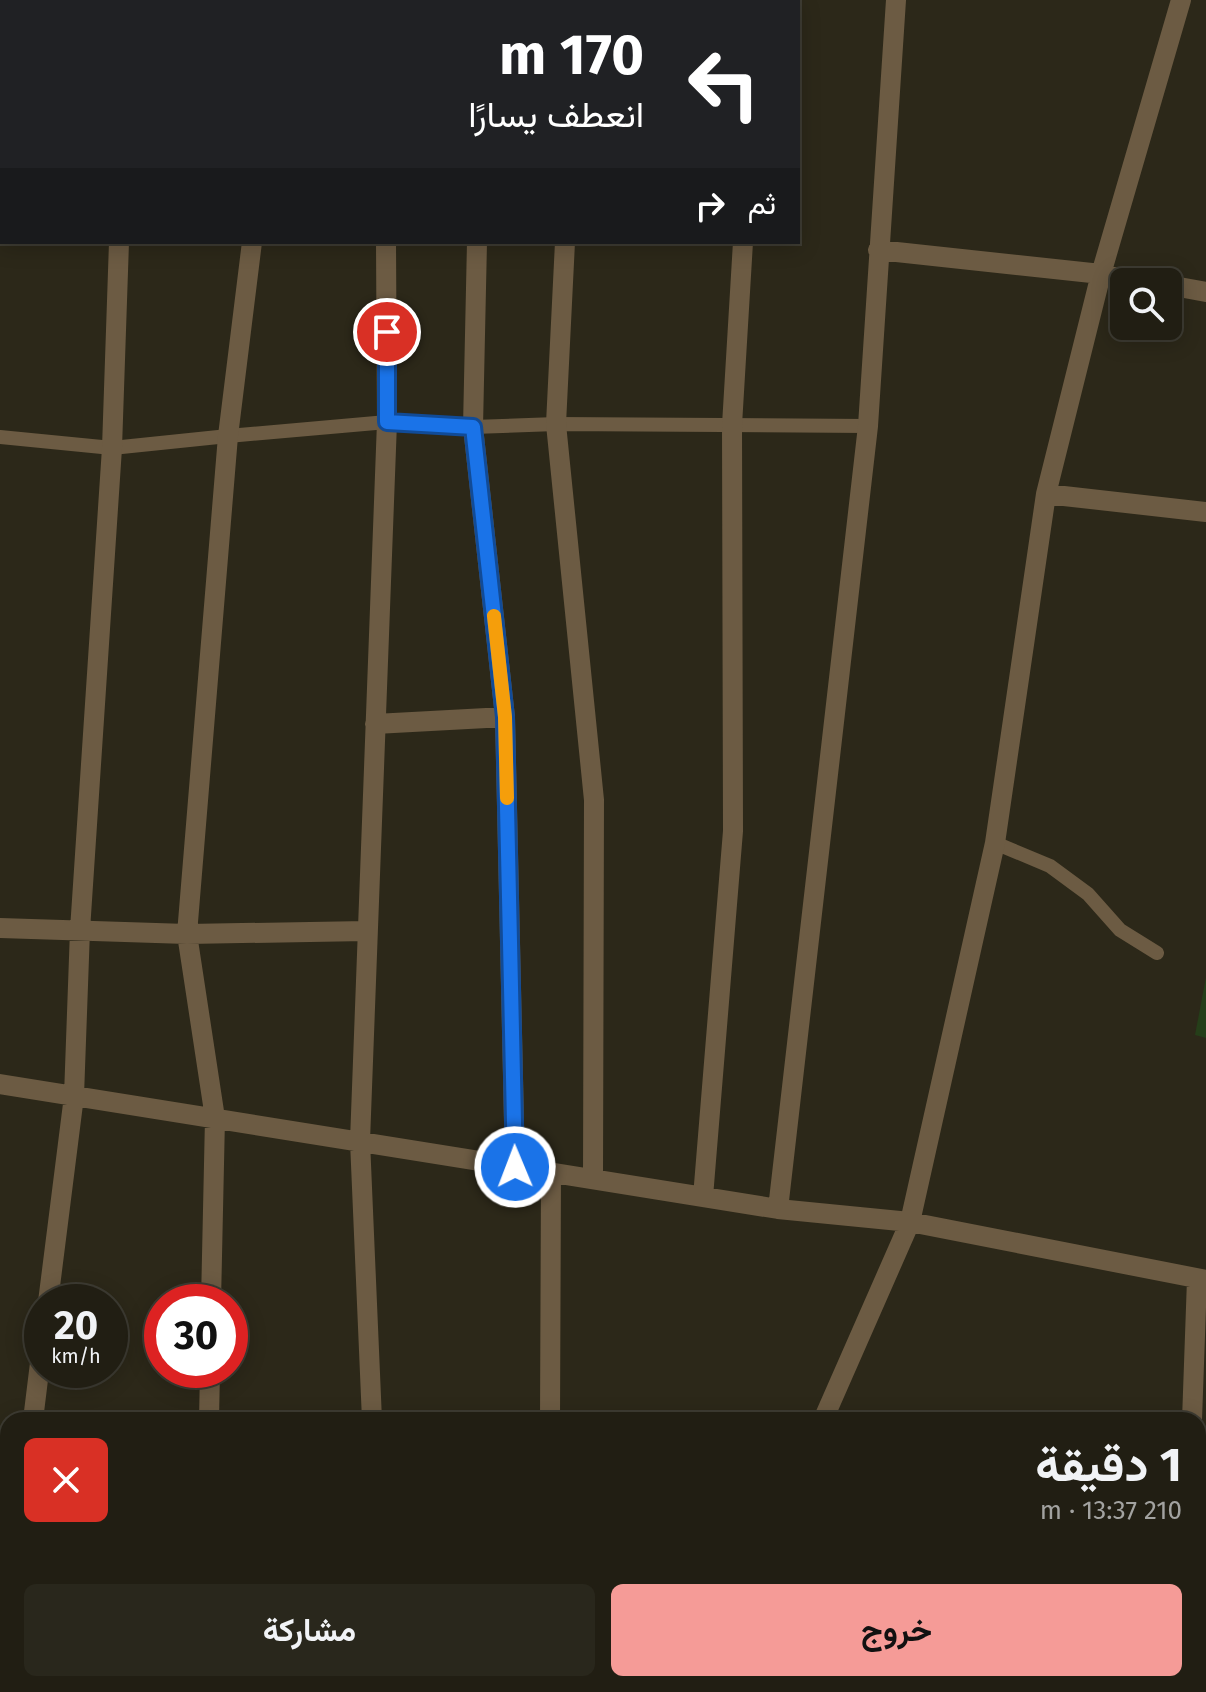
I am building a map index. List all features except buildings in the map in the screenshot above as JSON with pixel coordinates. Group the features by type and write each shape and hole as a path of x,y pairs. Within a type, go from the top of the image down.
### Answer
{"street":[{"path":"778,1209 868,426 896,0"},
{"path":"827,1412 910,1222 995,843 1046,494 1101,274 1181,0"},
{"path":"50,1284 74,1096 80,930 112,448 119,244"},
{"path":"211,1284 215,1118 187,934 228,436 252,244"},
{"path":"372,1412 360,1141 387,422 386,244"},
{"path":"477,244 473,427 505,717 515,1167"},
{"path":"565,244 556,424 594,800 593,1179"},
{"path":"703,1197 733,831 732,425 743,244"},
{"path":"878,250 1110,276"},
{"path":"1182,288 1206,292"},
{"path":"1046,494 1206,512"},
{"path":"375,724 505,717"},
{"path":"0,928 187,934 366,931"},
{"path":"0,1084 778,1209 910,1222 1202,1280 1193,1412"},
{"path":"550,1412 551,1173"},
{"path":"34,1412 37,1388"},
{"path":"209,1412 210,1388"}],"lane":[{"path":"0,437 112,448 387,422 473,427 556,424 868,426"},
{"path":"995,843 1050,866 1088,894 1120,930 1157,953"}],"green space":[{"path":"1206,977 1206,1038 1195,1035"}],"slow traffic":[{"path":"494,616 505,717 507,798"}],"route":[{"path":"387,332 387,422 473,427 505,717 515,1167"}]}
